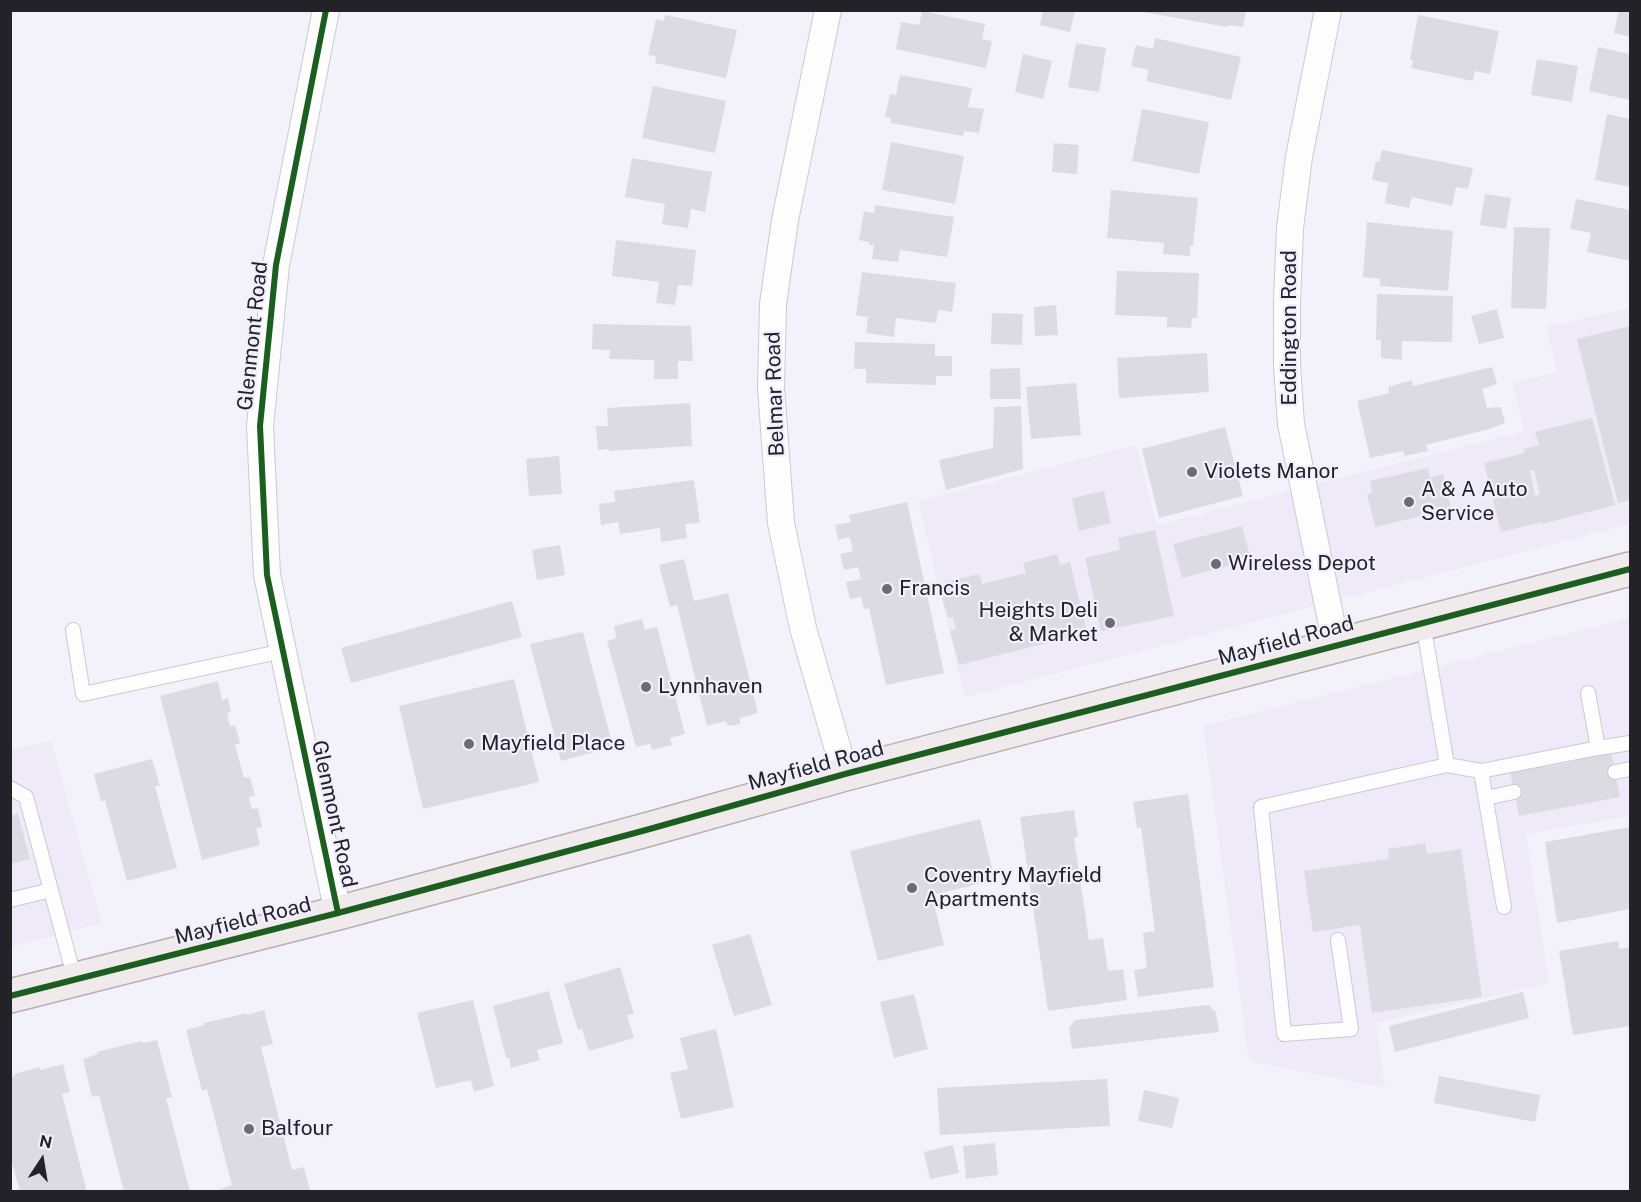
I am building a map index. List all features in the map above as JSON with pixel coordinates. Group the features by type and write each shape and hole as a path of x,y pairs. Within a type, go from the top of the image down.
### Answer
{"main road":[{"name":"Mayfield Road","path":"10,996 338,914 845,774 1630,569"}],"street":[{"name":"Glenmont Road","path":"326,10 276,265 260,426 267,575 338,914"},
{"name":"Belmar Road","path":"828,10 785,220 773,304 771,388 781,523 803,628 845,774"},
{"name":"Eddington Road","path":"1328,10 1299,157 1290,228 1287,356 1291,424 1336,645"}],"lane":[{"path":"1423,624 1447,765"},
{"path":"73,630 83,694 283,651"},
{"path":"1588,693 1598,748"},
{"path":"1338,940 1351,1029 1284,1034 1261,807 1447,765 1481,771 1630,743"},
{"path":"1615,772 1630,769"},
{"path":"1481,771 1504,907"},
{"path":"10,788 26,797 75,980"},
{"path":"1486,798 1514,792"},
{"path":"10,900 51,890"}],"shaded area":[{"path":"1630,308 1630,524 965,697 918,501 1136,445 1157,525 1524,431 1513,383 1557,372 1546,327"},
{"path":"1630,618 1630,816 1526,834 1549,983 1376,1023 1385,1088 1249,1061 1203,726"},
{"path":"51,741 102,923 11,947 11,749"}],"building":[{"path":"1043,10 1075,10 1070,32 1040,25"},
{"path":"1143,10 1246,10 1243,27 1228,25 1227,27 1143,12"},
{"path":"1619,10 1630,10 1630,37 1614,33"},
{"path":"922,11 985,24 982,39 992,41 986,68 896,49 901,22 919,25"},
{"path":"665,15 737,30 726,78 655,63 656,56 648,55 656,19 664,21"},
{"path":"1418,15 1499,31 1490,74 1475,71 1473,81 1411,68 1413,60 1410,59"},
{"path":"1155,38 1241,57 1231,100 1146,81 1149,70 1131,66 1136,45 1153,49"},
{"path":"1076,43 1106,48 1099,92 1068,87"},
{"path":"1598,47 1630,54 1630,100 1589,91"},
{"path":"1023,54 1052,61 1043,99 1015,92"},
{"path":"1537,59 1578,66 1572,102 1531,95"},
{"path":"900,75 972,88 968,107 984,109 979,133 964,131 963,136 891,123 891,118 885,117 890,94 896,95"},
{"path":"653,86 726,101 715,153 642,138"},
{"path":"1142,109 1209,122 1199,174 1132,161"},
{"path":"1607,114 1630,119 1630,187 1595,180"},
{"path":"891,142 964,156 955,204 882,190"},
{"path":"1054,143 1079,145 1077,174 1052,172"},
{"path":"1382,150 1473,168 1468,189 1456,187 1452,206 1412,197 1409,208 1385,203 1388,183 1372,180 1376,161 1379,162"},
{"path":"632,158 712,172 705,212 691,209 688,228 662,224 665,204 625,197"},
{"path":"1111,190 1198,198 1190,256 1163,254 1164,243 1107,238"},
{"path":"1485,194 1511,198 1506,229 1480,225"},
{"path":"1576,199 1630,210 1630,261 1587,252 1591,233 1570,229"},
{"path":"875,205 954,217 947,257 900,250 898,262 872,259 874,245 859,240 864,211 874,213"},
{"path":"1367,222 1453,231 1448,291 1380,286 1380,279 1363,277"},
{"path":"1514,227 1550,228 1546,309 1511,308"},
{"path":"616,240 696,250 692,286 678,285 675,305 656,303 659,282 612,276"},
{"path":"1117,271 1199,273 1197,318 1192,318 1191,328 1167,327 1167,317 1115,315"},
{"path":"862,272 956,283 952,312 938,310 936,323 896,318 894,337 866,333 868,317 856,315"},
{"path":"1377,294 1453,296 1452,342 1402,341 1402,360 1381,358 1381,340 1376,340"},
{"path":"1056,305 1058,335 1035,336 1034,307"},
{"path":"1497,309 1504,338 1479,344 1471,316"},
{"path":"992,313 1023,314 1022,345 991,344"},
{"path":"593,324 691,326 693,361 678,361 678,379 654,379 654,360 609,359 610,350 592,349"},
{"path":"1630,326 1630,500 1618,503 1577,339"},
{"path":"855,342 935,344 935,356 952,356 952,376 936,376 936,385 866,383 866,369 854,369"},
{"path":"1207,353 1209,392 1119,398 1117,358"},
{"path":"1492,367 1497,384 1482,389 1487,408 1501,407 1505,423 1426,445 1428,451 1405,456 1403,451 1370,458 1357,401 1389,393 1388,387 1412,380 1413,386"},
{"path":"1020,368 1021,399 990,399 990,369"},
{"path":"1076,383 1081,435 1031,439 1026,387"},
{"path":"690,403 692,446 598,450 596,426 608,426 607,408"},
{"path":"1021,406 1023,469 946,490 939,460 993,448 994,407"},
{"path":"1592,418 1615,505 1501,532 1484,463 1525,453 1524,449 1539,445 1535,432","holes":["1534,470 1540,494 1535,496 1530,471"]},
{"name":"Violets Manor","path":"1225,427 1243,496 1159,518 1142,449"},
{"path":"559,456 562,494 529,496 526,459"},
{"name":"A & A Auto Service","path":"1428,468 1430,478 1443,474 1451,509 1375,527 1367,494 1372,493 1370,481"},
{"path":"694,480 700,523 685,524 687,538 661,542 660,528 620,534 618,522 601,525 599,504 615,502 614,491"},
{"path":"1104,491 1111,523 1079,531 1072,498"},
{"name":"Francis","path":"907,502 944,673 886,685 869,608 864,609 861,597 850,599 846,582 861,579 858,567 844,570 840,554 853,551 850,537 838,540 835,525 851,522 849,515"},
{"path":"1242,526 1251,560 1182,578 1173,544"},
{"path":"1155,530 1174,616 1101,631 1085,558 1120,550 1118,538"},
{"path":"560,545 565,575 537,580 532,550"},
{"path":"1057,554 1060,565 1070,562 1087,633 959,665 950,631 956,629 953,617 948,618 942,597 948,595 945,582 979,574 982,584 1026,573 1023,563"},
{"path":"684,559 694,601 728,593 758,713 740,718 740,724 729,726 725,721 707,726 677,605 670,607 659,565"},
{"path":"512,601 522,637 351,683 341,648"},
{"name":"Lynnhaven","path":"642,619 645,630 657,627 685,734 670,738 672,745 652,750 650,744 636,747 607,641 616,638 614,626"},
{"path":"583,632 613,747 561,761 530,644"},
{"name":"Mayfield Place","path":"514,679 539,782 423,809 399,706"},
{"path":"218,681 222,700 228,698 231,712 227,713 230,726 235,725 240,743 235,745 244,778 250,777 255,796 249,797 250,802 252,809 258,808 262,827 256,828 260,845 202,860 160,696"},
{"path":"1611,751 1620,797 1519,816 1510,771 1544,764 1545,767 1577,761 1577,758"},
{"path":"152,759 160,786 155,786 177,868 127,881 105,800 101,802 94,774"},
{"path":"1188,794 1214,987 1138,997 1134,970 1147,968 1143,933 1155,931 1141,827 1137,828 1133,802"},
{"path":"1074,810 1078,837 1074,838 1089,940 1103,938 1108,971 1123,969 1127,1000 1048,1011 1020,817"},
{"path":"18,814 30,859 10,864 10,816"},
{"name":"Coventry Mayfield Apartments","path":"980,819 995,880 932,895 944,945 878,961 850,851"},
{"path":"1630,827 1630,909 1557,923 1545,842"},
{"path":"1425,843 1427,854 1461,849 1482,997 1372,1013 1360,925 1313,932 1304,871 1389,859 1388,849"},
{"path":"750,934 772,1005 734,1016 712,945"},
{"path":"1618,941 1619,949 1630,947 1630,1026 1573,1035 1559,951"},
{"path":"620,967 634,1014 627,1015 634,1038 589,1051 582,1029 578,1030 564,984"},
{"path":"549,991 563,1043 537,1050 540,1060 511,1068 509,1058 506,1058 493,1006"},
{"path":"1523,992 1529,1018 1395,1052 1389,1026"},
{"path":"914,994 928,1049 894,1058 880,1002"},
{"path":"473,1000 494,1086 474,1092 471,1080 436,1088 417,1013"},
{"path":"1208,1005 1216,1012 1219,1032 1072,1049 1069,1028 1075,1020"},
{"name":"Balfour","path":"264,1010 273,1044 261,1047 292,1170 304,1167 310,1192 211,1192 232,1185 207,1089 202,1091 186,1030 204,1025 204,1023"},
{"path":"716,1029 734,1107 681,1119 670,1073 688,1069 680,1038"},
{"path":"157,1040 172,1097 166,1098 190,1192 124,1192 99,1095 92,1097 83,1059 98,1054 97,1052 141,1041 142,1043"},
{"path":"63,1064 70,1092 62,1094 87,1192 20,1192 10,1155 10,1077 40,1067 40,1070"},
{"path":"1439,1076 1540,1095 1535,1122 1434,1103"},
{"path":"1107,1079 1110,1126 940,1135 937,1088"},
{"path":"1144,1090 1179,1098 1172,1128 1138,1121"},
{"path":"995,1143 998,1175 966,1179 963,1146"},
{"path":"953,1145 959,1173 930,1179 924,1152"}],"cycle path":[{"path":"326,10 276,265 260,426 267,575 338,913"},
{"path":"10,996 338,913 845,774 1630,569"}],"place":[{"name":"Violets Manor","path":"1192,472"},
{"name":"A & A Auto Service","path":"1409,502"},
{"name":"Wireless Depot","path":"1216,564"},
{"name":"Francis","path":"887,589"},
{"name":"Heights Deli & Market","path":"1110,623"},
{"name":"Lynnhaven","path":"646,687"},
{"name":"Mayfield Place","path":"469,744"},
{"name":"Coventry Mayfield Apartments","path":"912,888"},
{"name":"Balfour","path":"249,1129"}]}
